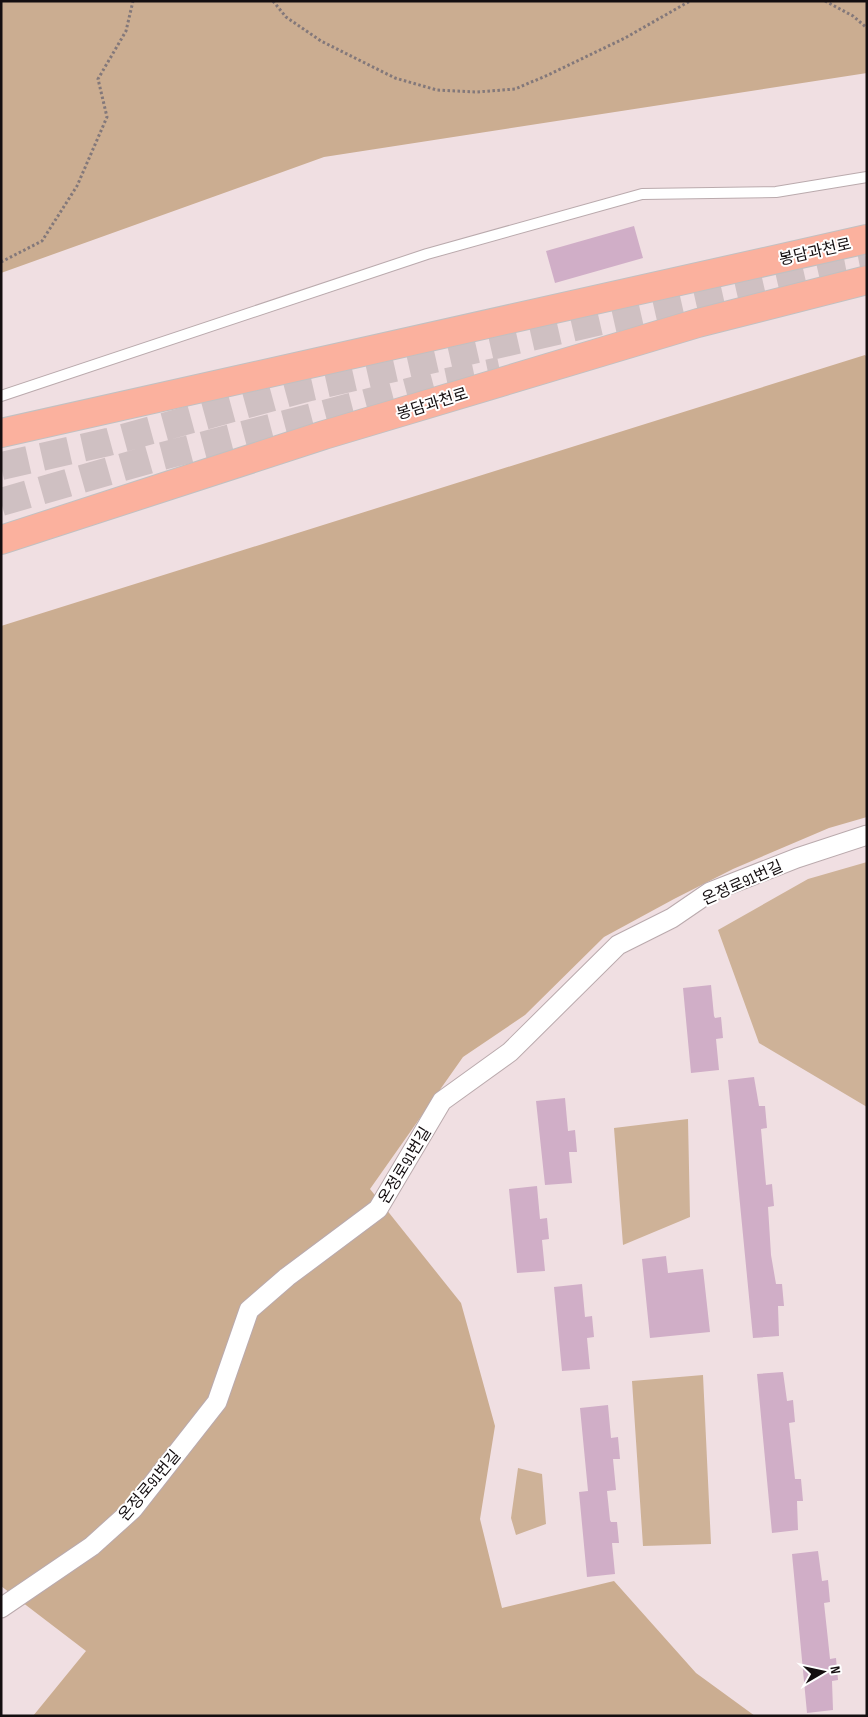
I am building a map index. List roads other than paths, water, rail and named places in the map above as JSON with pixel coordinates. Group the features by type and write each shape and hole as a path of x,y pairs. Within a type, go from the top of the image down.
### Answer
{"highway":[{"name":"봉담과천로","path":"1,433 867,239"},
{"name":"봉담과천로","path":"1,540 372,420 698,323 867,280"}],"street":[{"name":"온정로91번길","path":"1,1608 92,1546 133,1509 217,1402 249,1310 287,1277 378,1209 442,1101 510,1052 618,945 672,918 710,892 797,858 867,835"}],"lane":[{"path":"1,396 427,254 642,194 776,192 867,177"}],"tunnel":[{"path":"1,466 108,442 310,387 867,262"},
{"path":"1,502 155,458 447,382 500,371"}]}
